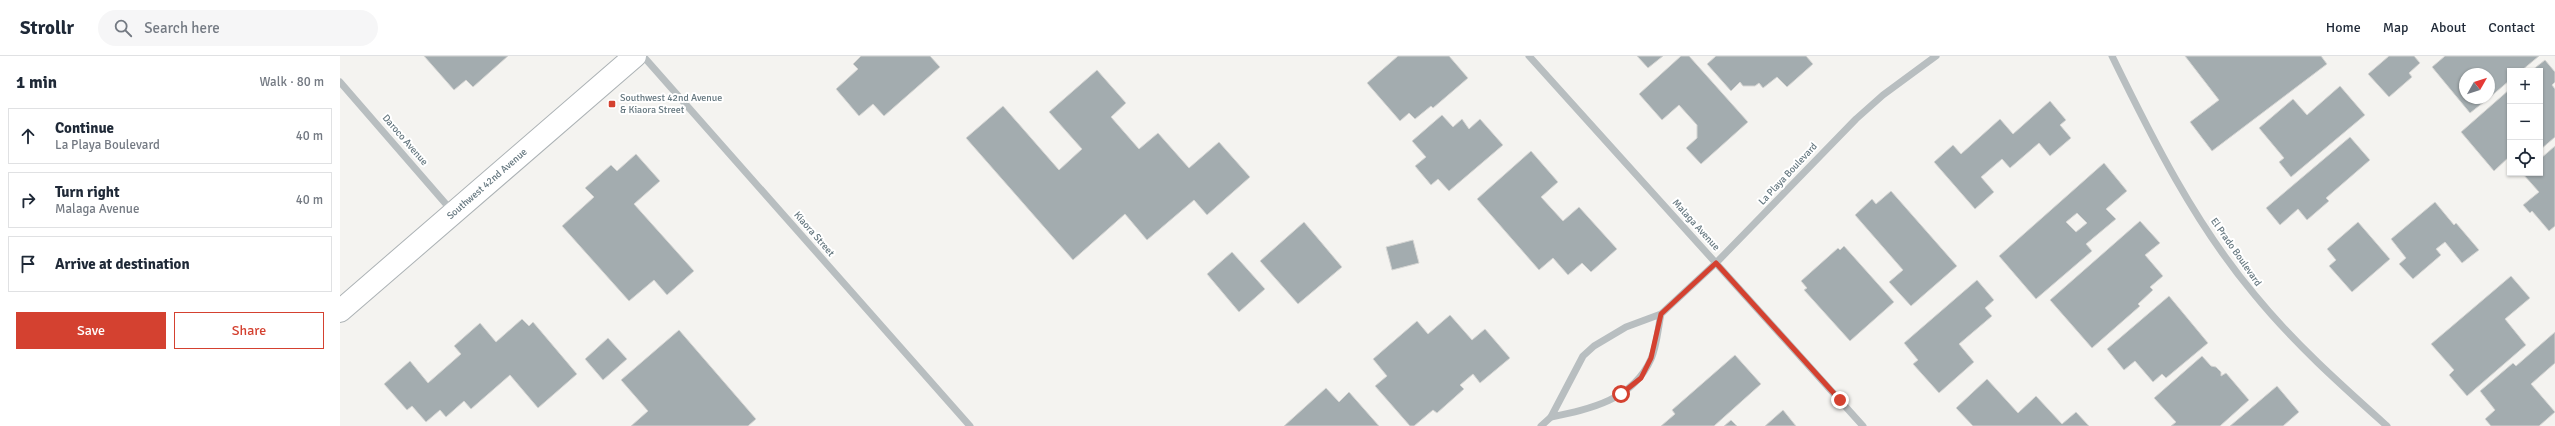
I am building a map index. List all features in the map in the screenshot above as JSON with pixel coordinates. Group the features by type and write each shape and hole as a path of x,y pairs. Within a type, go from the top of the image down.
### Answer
{"main road":[{"name":"Southwest 42nd Avenue","path":"340,311 635,56"}],"street":[{"name":"Kiaora Street","path":"643,56 970,426"},
{"name":"Malaga Avenue","path":"1529,56 1863,426"},
{"name":"La Playa Boulevard","path":"1541,426 1551,417 1583,356 1594,346 1626,327 1661,314 1716,263 1851,123 1883,95 1936,56"},
{"name":"El Prado Boulevard","path":"2112,56 2138,110 2174,174 2235,271 2310,357 2387,426"},
{"name":"Daroco Avenue","path":"340,82 454,213"},
{"name":"La Playa Boulevard","path":"1551,417 1603,404 1632,387 1641,378 1651,358 1661,314"}],"building":[{"path":"424,56 508,56 473,87 466,80 454,90"},
{"path":"861,56 930,56 940,67 884,116 873,104 859,116 836,89 858,69 853,64"},
{"path":"1398,56 1449,56 1468,78 1433,108 1431,106 1415,119 1409,113 1400,121 1367,83"},
{"path":"1637,56 1663,56 1648,68"},
{"path":"1681,56 1689,56 1748,122 1701,164 1686,148 1697,138 1697,125 1679,105 1662,120 1639,94"},
{"path":"1716,56 1806,56 1813,64 1787,87 1777,77 1763,88 1759,83 1755,86 1743,86 1740,82 1731,91 1707,64"},
{"path":"2185,56 2321,56 2327,64 2212,151 2190,122 2219,100"},
{"path":"2389,56 2414,56 2420,63 2409,73 2412,77 2389,97 2368,74"},
{"path":"2445,56 2539,56 2525,68 2507,68 2507,83 2495,93 2495,68 2459,68 2459,100 2432,67"},
{"path":"2545,60 2555,72 2555,82 2552,85 2555,89 2555,137 2543,147 2543,68 2535,68"},
{"path":"1097,70 1126,103 1111,117 1139,149 1158,133 1189,168 1219,142 1250,177 1207,215 1194,200 1147,240 1125,214 1073,260 966,138 1003,106 1059,170 1082,149 1049,112"},
{"path":"2340,86 2365,115 2291,177 2279,162 2284,158 2259,128 2293,99 2307,115"},
{"path":"2507,92 2507,159 2494,171 2461,132 2493,104 2495,104 2495,102"},
{"path":"2050,101 2066,120 2060,125 2071,138 2050,156 2039,143 2010,168 2002,159 1981,177 1994,192 1975,209 1934,162 1953,145 1961,154 2000,119 2013,134"},
{"path":"2463,104 2481,104 2470,113"},
{"path":"1442,115 1453,127 1462,119 1469,129 1480,119 1503,145 1449,191 1438,179 1431,185 1415,166 1426,157 1412,141"},
{"path":"2350,137 2370,160 2326,198 2329,201 2307,220 2298,209 2280,225 2266,208"},
{"path":"2555,146 2555,226 2549,231 2532,211 2530,213 2523,205 2539,192 2525,176 2543,176 2543,156"},
{"path":"1531,151 1558,182 1541,197 1563,221 1579,207 1617,249 1591,272 1582,263 1568,275 1553,258 1539,270 1477,199"},
{"path":"636,154 660,181 634,204 694,271 667,295 654,280 629,301 562,226 594,197 585,188 611,165 617,171"},
{"path":"2104,163 2127,191 2106,209 2116,219 2086,244 2092,251 2036,299 1999,256","holes":["2077,213 2087,223 2076,232 2066,222"]},
{"path":"1891,191 1957,266 1911,306 1889,282 1903,270 1855,215 1872,199 1876,204"},
{"path":"2435,202 2454,225 2456,223 2479,250 2462,263 2445,242 2436,249 2441,255 2413,279 2399,264 2406,258 2391,239"},
{"path":"2140,221 2160,243 2145,255 2163,276 2150,287 2153,290 2138,304 2140,306 2092,348 2050,300"},
{"path":"1304,222 1342,267 1298,304 1260,261"},
{"path":"2358,222 2390,259 2352,292 2329,266 2336,260 2327,249"},
{"path":"1413,240 1419,263 1392,270 1386,247"},
{"path":"1844,246 1894,302 1850,341 1804,290 1807,288 1801,281 1838,248 1840,250"},
{"path":"1232,252 1265,289 1239,312 1207,274"},
{"path":"2511,276 2530,298 2505,319 2526,345 2467,396 2449,375 2454,370 2431,344"},
{"path":"1977,280 1994,300 1985,308 1992,316 1959,344 1974,362 1939,393 1913,364 1918,360 1904,343"},
{"path":"2169,296 2208,343 2166,378 2162,374 2153,382 2135,361 2124,370 2107,349"},
{"path":"1450,315 1472,340 1485,329 1510,358 1480,383 1473,374 1460,385 1464,389 1437,413 1433,410 1414,426 1410,426 1375,386 1387,376 1373,359 1417,321 1428,334"},
{"path":"522,319 529,326 533,322 577,374 538,408 510,375 471,409 464,401 446,417 440,410 426,422 412,406 407,410 384,384 410,361 428,383 461,354 454,346 480,323 496,342"},
{"path":"679,330 756,419 748,426 631,426 648,411 621,380"},
{"path":"2555,332 2555,363 2531,384 2555,412 2539,426 2491,426 2485,419 2495,410 2480,391 2513,363 2516,366"},
{"path":"608,338 627,359 603,380 585,359"},
{"path":"1735,355 1761,384 1714,426 1661,426 1675,414 1672,410"},
{"path":"2202,356 2211,366 2216,367 2221,372 2221,376 2226,373 2249,400 2220,426 2171,426 2176,422 2154,398"},
{"path":"1987,379 2018,413 2036,396 2062,424 2076,412 2089,426 1973,426 1956,408"},
{"path":"2277,386 2299,412 2283,426 2230,426"},
{"path":"1326,388 1339,402 1349,392 1379,426 1284,426"},
{"path":"1783,410 1796,426 1765,426"},
{"path":"1731,420 1737,426 1724,426"}],"place":[{"name":"Southwest 42nd Avenue & Kiaora Street","path":"612,104"}],"route":[{"path":"1621,394 1632,387 1641,378 1651,358 1661,314 1690,289 1716,263 1840,400"}]}
